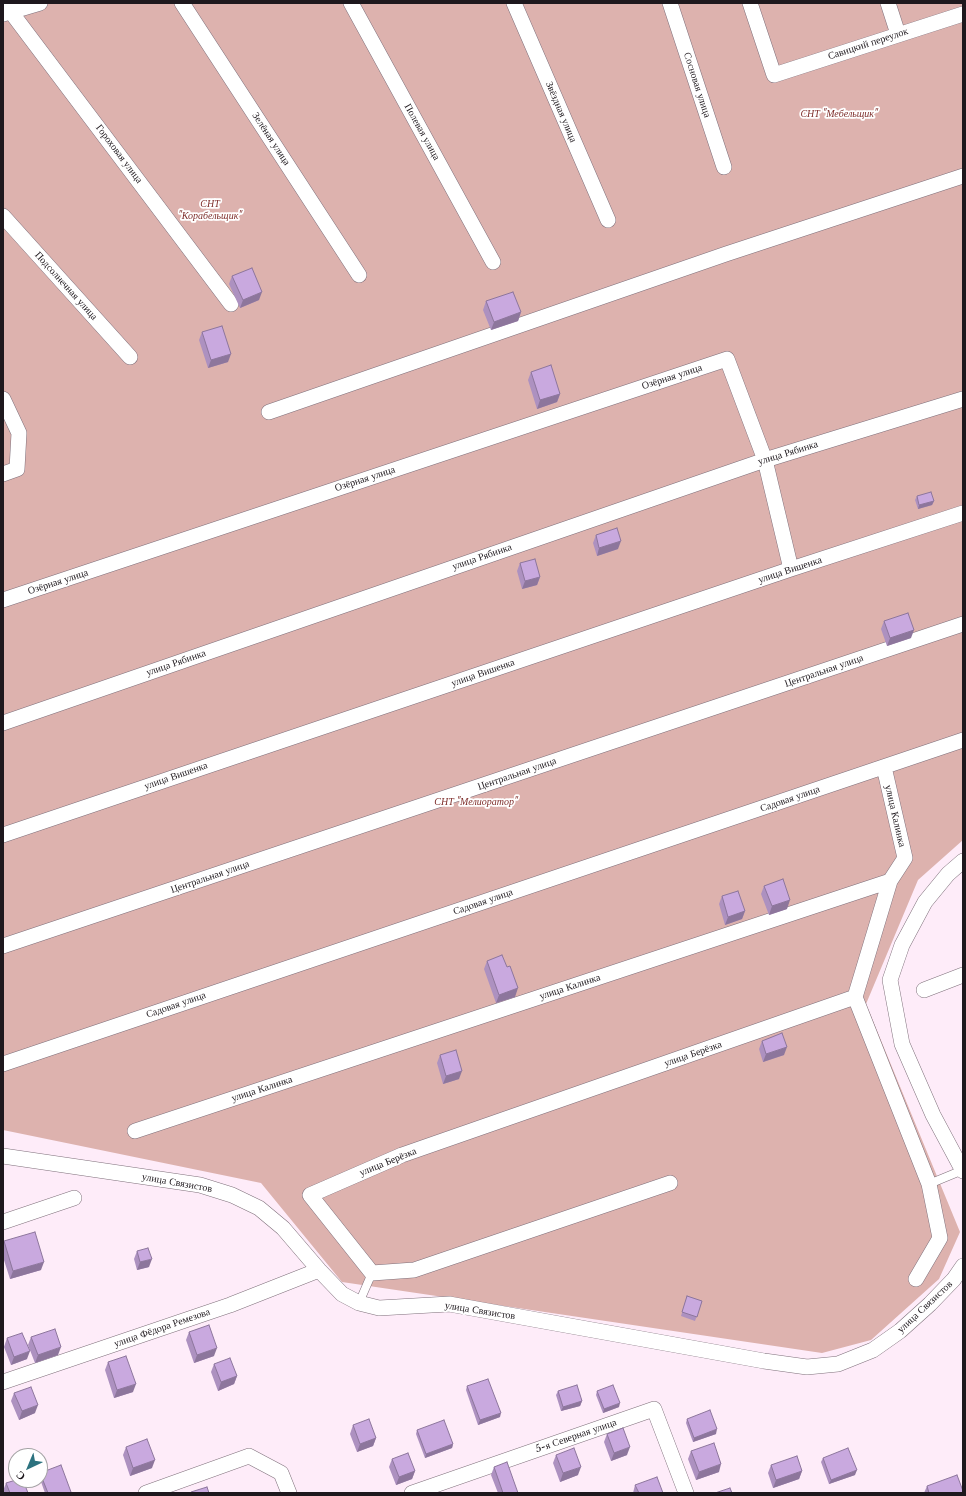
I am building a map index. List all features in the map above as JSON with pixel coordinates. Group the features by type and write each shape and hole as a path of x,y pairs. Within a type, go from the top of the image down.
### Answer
{"street":[{"path":"8,10 40,3"},
{"name":"Зелёная улица","path":"182,3 359,275"},
{"name":"Полевая улица","path":"351,3 493,262"},
{"name":"Звёздная улица","path":"514,3 608,220"},
{"name":"Сосновая улица","path":"670,3 724,166"},
{"name":"Савицкий переулок","path":"750,3 774,75 963,14"},
{"path":"888,3 898,34"},
{"name":"Гороховая улица","path":"8,10 231,304"},
{"path":"269,412 726,254 963,176"},
{"name":"Подсолнечная улица","path":"3,216 130,357"},
{"name":"Озёрная улица","path":"3,600 727,359 765,460"},
{"path":"3,399 19,433 17,469 3,474"},
{"name":"улица Рябинка","path":"3,723 765,460 963,399"},
{"path":"765,460 791,569"},
{"name":"улица Вишенка","path":"3,835 791,569 963,513"},
{"name":"Центральная улица","path":"3,946 963,624"},
{"name":"Садовая улица","path":"3,1064 963,740"},
{"name":"улица Калинка","path":"135,1131 890,881 905,858 884,767"},
{"path":"963,861 948,874 925,902 902,945 890,980 902,1044 933,1115 963,1171"},
{"path":"890,881 855,997 929,1184 940,1238 916,1279"},
{"path":"924,990 963,975"},
{"name":"улица Берёзка","path":"372,1273 310,1195 402,1154 855,997"},
{"name":"улица Связистов","path":"3,1156 200,1185 232,1195 259,1208 282,1228 342,1294 359,1303 378,1308 450,1304 757,1360 807,1367 838,1364 873,1350 900,1331 930,1304 954,1279 963,1266"},
{"path":"372,1273 414,1270 670,1183"},
{"path":"3,1222 74,1198"},
{"name":"улица Фёдора Ремезова","path":"3,1382 230,1305 319,1270"},
{"name":"5-я Северная улица","path":"412,1493 654,1409 686,1493"},
{"path":"146,1493 249,1456 281,1473 289,1493"}],"lane":[{"path":"929,1184 963,1171"},
{"path":"359,1303 372,1273"}],"green space":[{"name":"СНТ \"Мелиоратор\"","path":"3,3 963,3 963,840 918,880 866,1004 960,1232 939,1279 871,1340 822,1353 342,1282 261,1183 3,1130"}],"building":[{"path":"252,268 262,292 243,300 232,276"},
{"path":"513,292 521,312 494,322 486,301"},
{"path":"222,326 231,354 211,360 202,332"},
{"path":"551,365 560,394 540,400 531,372"},
{"path":"931,492 934,501 919,505 917,496"},
{"path":"617,528 621,541 599,548 596,535"},
{"path":"535,559 540,577 525,581 520,563"},
{"path":"908,613 914,630 890,638 884,621"},
{"path":"783,879 790,900 772,906 764,886"},
{"path":"738,891 745,911 728,917 722,896"},
{"path":"502,955 507,967 510,966 518,988 499,995 487,961"},
{"path":"782,1033 787,1047 766,1054 762,1041"},
{"path":"456,1050 462,1071 446,1076 440,1055"},
{"path":"35,1232 44,1262 13,1271 4,1241"},
{"path":"148,1248 152,1259 140,1262 137,1251"},
{"path":"687,1296 702,1301 697,1317 682,1312"},
{"path":"209,1325 217,1348 197,1355 189,1332"},
{"path":"55,1329 61,1347 38,1355 31,1337"},
{"path":"22,1333 30,1351 14,1357 7,1338"},
{"path":"126,1356 136,1384 117,1390 108,1362"},
{"path":"230,1358 237,1376 221,1382 214,1364"},
{"path":"488,1379 501,1413 480,1420 467,1386"},
{"path":"577,1385 582,1401 563,1407 558,1391"},
{"path":"613,1385 620,1403 604,1409 597,1391"},
{"path":"31,1387 38,1405 22,1411 14,1393"},
{"path":"710,1410 717,1429 694,1438 687,1419"},
{"path":"369,1419 376,1438 360,1444 353,1425"},
{"path":"444,1420 453,1444 426,1454 417,1430"},
{"path":"623,1428 630,1447 614,1453 607,1434"},
{"path":"147,1439 155,1460 133,1468 126,1447"},
{"path":"714,1443 721,1464 699,1472 691,1451"},
{"path":"574,1448 581,1467 563,1473 556,1455"},
{"path":"848,1448 857,1470 831,1480 823,1458"},
{"path":"408,1453 415,1471 399,1477 392,1459"},
{"path":"797,1456 802,1471 776,1480 771,1465"},
{"path":"507,1462 518,1493 503,1493 494,1467"},
{"path":"61,1465 71,1492 48,1493 46,1488 48,1488 48,1470"},
{"path":"957,1475 963,1493 929,1493 927,1486"},
{"path":"657,1477 663,1493 639,1493 635,1485"},
{"path":"207,1487 209,1493 191,1493 191,1492"},
{"path":"8,1488 26,1488 28,1493 10,1493"},
{"path":"730,1488 732,1493 715,1493"}],"park label":[{"name":"СНТ \"Мебельщик\"","path":"839,114"},
{"name":"СНТ \"Корабельщик\"","path":"210,210"}]}
